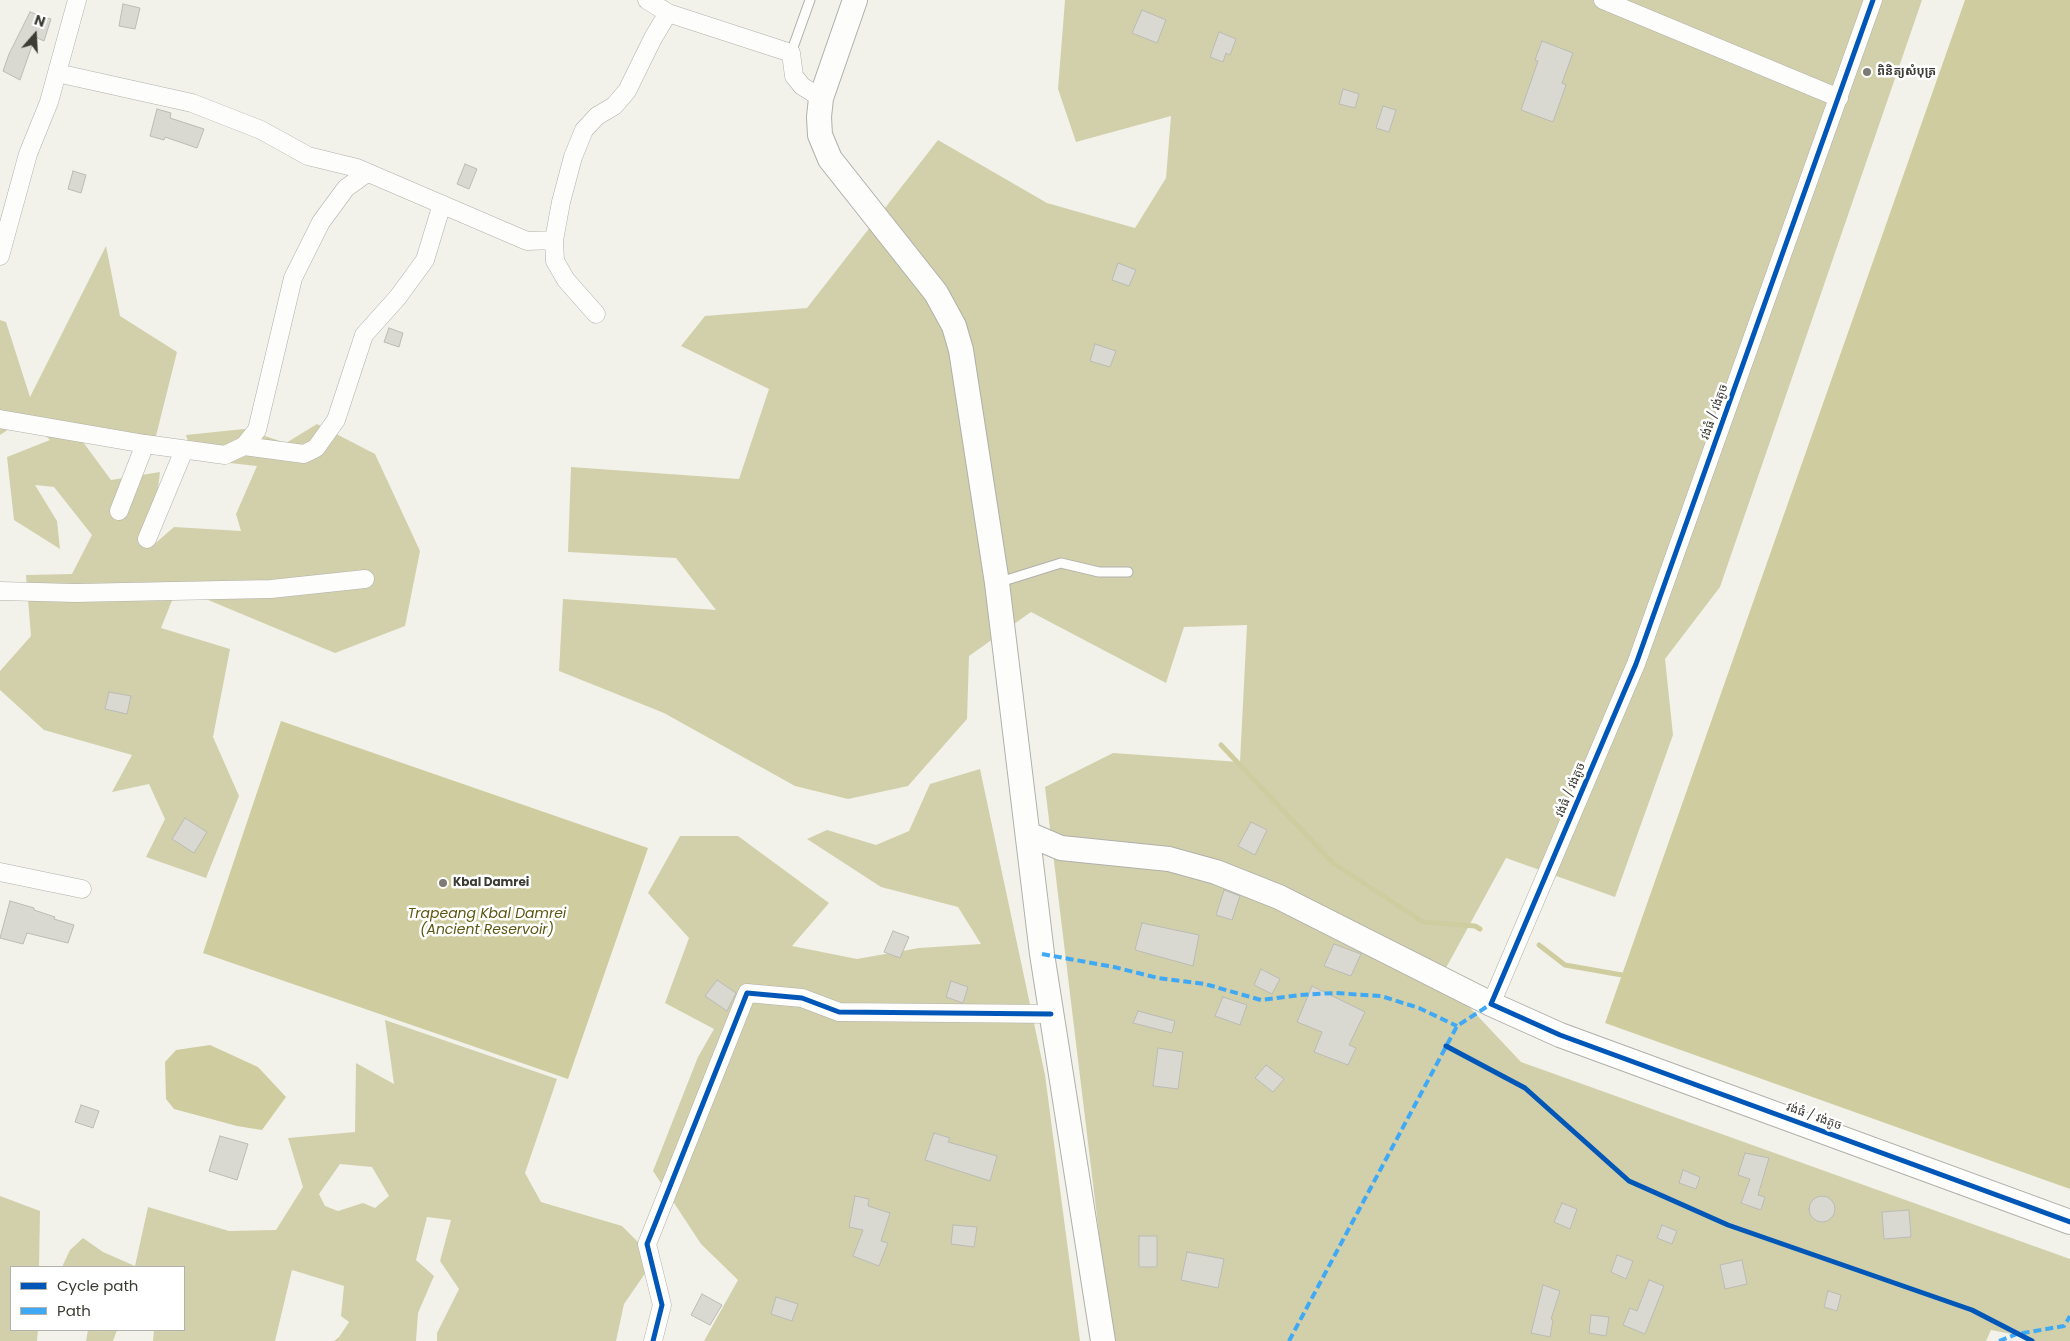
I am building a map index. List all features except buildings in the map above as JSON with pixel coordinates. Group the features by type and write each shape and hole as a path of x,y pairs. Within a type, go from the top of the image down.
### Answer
{"main road":[{"path":"855,0 821,98 820,135 830,158 936,293 954,326 962,350 997,584 1051,1014 1103,1341"},
{"path":"1028,834 1061,848 1169,859 1216,872 1279,897 1492,1004"},
{"name":"វង់ធំ / វង់តូច","path":"1492,1004 1570,1039 2070,1222"}],"street":[{"path":"0,256 28,154 49,102 77,0"},
{"path":"647,0 668,13 791,53 794,76 802,86 821,98"},
{"path":"1603,0 1627,4 1839,98"},
{"name":"វង់ធំ / វង់តូច","path":"1492,1004 1636,664 1873,0"},
{"path":"596,314 566,280 555,261 554,240 572,157 584,130 596,116 614,106 628,91 653,38 668,13"},
{"path":"57,73 192,103 261,130 308,156 357,168 527,241 554,240"},
{"path":"0,419 145,444 224,455 244,446 257,430 293,278 321,222 346,188 367,173"},
{"path":"244,446 304,454 316,448 336,420 364,335 398,297 425,260 442,204"},
{"path":"120,511 145,444"},
{"path":"147,539 184,450"},
{"path":"0,591 75,593 271,589 365,580"},
{"path":"0,872 82,889"},
{"path":"653,1341 662,1305 647,1244 747,993 802,998 839,1012 1051,1014"}],"lane":[{"path":"791,53 810,0"},
{"path":"997,584 1061,563 1099,572 1128,572"}],"shaded area":[{"path":"1065,0 1922,0 1720,587 1665,659 1673,735 1615,897 1506,858 1441,977 1521,1062 2070,1259 2070,1341 2027,1341 2027,1337 1991,1330 1986,1341 1112,1341 1045,787 1113,753 1240,762 1247,625 1184,627 1166,683 1031,612 969,656 967,719 908,786 848,799 795,786 664,713 559,671 563,599 716,610 676,558 568,552 571,467 739,479 769,389 681,346 705,316 807,308 938,140 1047,203 1135,228 1166,178 1171,116 1076,142 1058,89"},
{"path":"106,246 120,316 177,352 153,448 83,442 111,480 160,472 151,547 174,527 241,531 236,514 257,466 193,459 186,435 244,429 286,443 317,424 375,454 420,551 405,626 335,653 201,597 173,598 161,628 230,649 213,737 239,796 206,878 146,857 165,819 149,784 112,792 132,755 44,730 0,690 0,671 31,636 26,575 72,574 92,535 54,487 35,485 57,521 60,549 14,520 7,457 50,440 26,418 0,435 0,320 6,322 30,397"},
{"path":"980,769 1045,1075 1080,1341 704,1341 738,1280 701,1244 653,1171 698,1057 714,1029 665,1003 689,938 648,893 680,836 738,836 829,903 792,946 857,959 919,948 981,944 958,907 881,887 807,839 827,830 876,845 909,831 930,784"},
{"path":"385,1020 557,1079 525,1173 541,1202 622,1226 655,1259 624,1304 616,1341 437,1341 437,1333 459,1289 440,1261 451,1220 427,1217 416,1260 434,1276 418,1313 416,1341 334,1341 349,1322 341,1316 344,1286 292,1270 275,1341 153,1341 154,1331 185,1331 185,1266 135,1266 148,1207 229,1231 276,1230 303,1187 288,1138 355,1132 356,1063 394,1084","holes":["340,1164 372,1167 389,1196 375,1208 363,1203 338,1211 325,1206 319,1194"]},
{"path":"0,1196 40,1211 39,1266 10,1266 10,1331 38,1331 37,1341 0,1341"},
{"path":"83,1238 103,1252 135,1266 62,1266 70,1250"},
{"path":"88,1331 117,1331 113,1341 86,1341"}],"water":[{"path":"1965,0 2070,0 2070,1189 1605,1023"},
{"name":"Trapeang Kbal Damrei (Ancient Reservoir)","path":"281,721 648,848 568,1079 203,953"},
{"path":"210,1045 258,1067 286,1097 262,1130 237,1126 174,1109 166,1099 165,1062 176,1050"}],"waterway":[{"path":"1221,745 1333,863 1423,922 1475,926 1480,929"},
{"path":"1539,945 1565,965 1622,975"}],"marked path":[{"path":"1042,954 1114,967 1158,978 1205,984 1261,1000 1335,993 1381,996 1419,1008 1457,1026"},
{"path":"1289,1341 1457,1026 1491,1004"},
{"path":"1999,1341 2017,1334 2064,1326 2070,1316"}],"cycle path":[{"path":"1873,0 1636,664 1491,1004 1560,1035 2070,1222"},
{"path":"653,1341 662,1305 647,1244 747,993 802,998 839,1012 1051,1014"},
{"path":"1446,1046 1525,1088 1629,1181 1728,1225 1972,1310 2032,1341"}],"place":[{"name":"ពិនិត្យសំបុត្រ","path":"1867,72"},
{"name":"Kbal Damrei","path":"443,883"}]}
